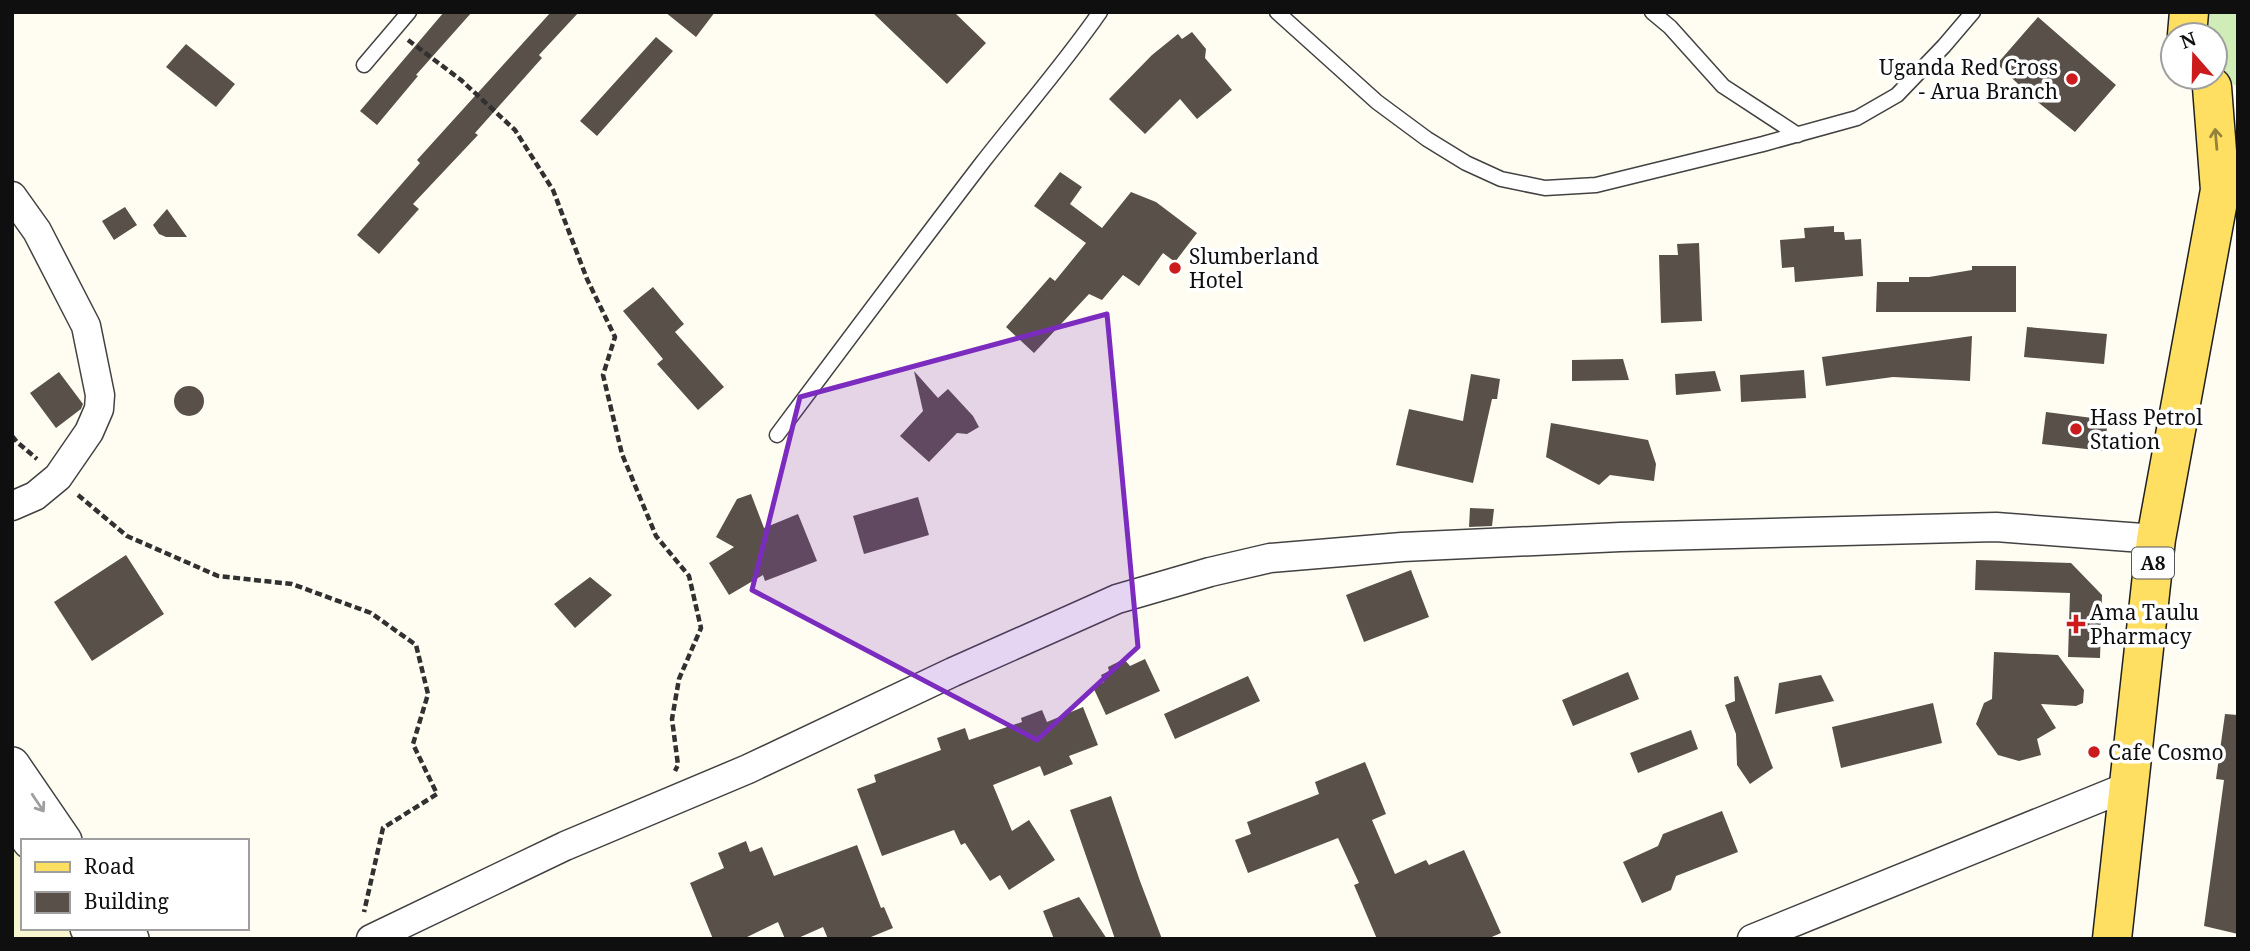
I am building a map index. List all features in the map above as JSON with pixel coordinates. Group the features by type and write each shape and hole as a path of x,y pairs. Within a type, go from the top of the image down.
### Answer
{"main road":[{"name":"A8","path":"2112,939 2156,539 2229,178 2217,91"}],"street":[{"path":"12,196 37,231 86,326 100,395 99,409 89,432 58,477 35,496 12,506"},
{"path":"367,926 748,769 953,672 1118,599 1210,572 1270,558 1402,547 1606,538 1996,527 2156,539"},
{"path":"12,765 63,839"},
{"path":"1752,939 2129,786"},
{"path":"12,815 29,839"}],"lane":[{"path":"363,65 409,12"},
{"path":"777,435 952,202 1037,92 1078,44 1100,12"},
{"path":"1277,12 1377,102 1417,131 1466,163 1501,179 1545,188 1596,185 1857,118 1897,95 1944,47 1973,12"},
{"path":"1652,12 1670,27 1723,86 1798,135"}],"path":[{"path":"394,29 461,80 515,130 552,190 587,279 615,337 603,376 622,454 656,536 689,576 701,628 679,679 672,719 678,765 655,809"},
{"path":"12,436 127,536 218,576 292,584 371,613 416,645 428,694 413,744 437,794 383,828 367,926"}],"highlighted area":[{"path":"1107,314 1138,647 1037,740 752,590 800,397"}],"shaded area":[{"path":"12,822 22,839 21,930 83,930 88,939 12,939"}],"green space":[{"path":"2208,12 2238,12 2238,87 2229,82 2229,21 2206,21"}],"building":[{"path":"444,12 472,12 416,75 418,76 377,125 360,111"},
{"path":"551,12 579,12 539,55 542,58 475,133 478,135 413,204 419,209 379,254 357,235 420,163 417,160"},
{"path":"665,12 715,12 696,37"},
{"path":"872,12 954,12 986,43 947,84"},
{"path":"2038,17 2116,85 2075,132 1997,64"},
{"path":"1192,32 1206,49 1205,58 1232,90 1197,119 1180,99 1145,134 1109,99 1152,55 1178,34 1182,39"},
{"path":"656,37 673,51 597,136 580,121"},
{"path":"186,44 235,84 216,107 166,67"},
{"path":"1060,172 1082,187 1070,204 1102,228 1131,192 1156,202 1197,233 1175,262 1163,253 1139,286 1123,275 1102,300 1089,294 1034,353 1006,327 1050,277 1055,281 1086,243 1034,206"},
{"path":"125,207 137,225 114,240 102,221"},
{"path":"167,209 187,237 166,237 159,234 153,225"},
{"path":"1834,226 1834,232 1844,232 1845,240 1861,239 1863,276 1795,282 1794,267 1782,268 1780,240 1805,238 1804,228"},
{"path":"1699,243 1702,321 1661,323 1659,255 1678,255 1677,244"},
{"path":"1972,266 2016,266 2016,312 1876,312 1877,282 1909,282 1909,277 1929,277 1972,270"},
{"path":"653,287 684,324 675,332 724,387 698,410 657,364 663,359 623,311"},
{"path":"2027,327 2107,334 2104,364 2024,357"},
{"path":"1972,336 1970,381 1893,377 1826,386 1822,357"},
{"path":"1623,359 1629,380 1572,381 1572,360"},
{"path":"1804,370 1806,398 1741,402 1740,375"},
{"path":"914,371 938,398 948,389 973,416 979,427 967,434 957,433 929,462 900,436 923,411"},
{"path":"1715,371 1721,391 1676,395 1675,374"},
{"path":"59,372 83,404 81,409 56,428 30,393"},
{"path":"1471,374 1500,379 1497,399 1492,399 1473,483 1396,465 1409,409 1463,421"},
{"path":"189,386 195,387 203,395 203,407 195,415 189,416 183,415 175,407 174,401 175,395 183,387"},
{"path":"2046,412 2108,420 2104,451 2042,444"},
{"path":"1551,423 1648,440 1656,464 1654,481 1610,475 1599,485 1546,457"},
{"path":"751,494 764,528 798,514 817,561 765,581 763,575 729,595 709,563 734,547 716,537 737,499"},
{"path":"918,497 929,535 864,554 853,516"},
{"path":"1470,508 1494,509 1492,526 1469,527"},
{"path":"126,555 164,614 92,661 54,602"},
{"path":"1976,560 2071,563 2102,595 2100,658 2068,657 2070,593 1975,590"},
{"path":"1411,570 1429,617 1364,642 1346,595"},
{"path":"590,577 612,595 575,628 554,604"},
{"path":"1994,652 2058,655 2084,690 2083,703 2076,706 2041,704 2056,728 2037,739 2041,755 2019,761 1998,755 1976,724 1984,703 1992,699"},
{"path":"1124,659 1130,666 1145,659 1160,691 1106,715 1093,687 1104,682 1101,675 1109,671 1108,667"},
{"path":"1628,672 1639,699 1573,726 1562,700"},
{"path":"1821,675 1834,701 1775,714 1779,683"},
{"path":"1248,676 1260,701 1175,739 1164,714"},
{"path":"1738,676 1773,768 1750,784 1737,765 1736,734 1725,705 1735,701 1734,677"},
{"path":"1933,703 1942,743 1841,768 1832,727"},
{"path":"1083,707 1098,745 1069,756 1073,764 1044,776 1040,766 993,785 1012,831 1029,820 1055,860 1009,890 1000,875 990,881 965,843 961,845 954,830 882,856 857,789 876,782 874,775 941,750 937,738 965,728 969,740 1022,722 1021,718 1042,710 1047,722"},
{"path":"2225,714 2238,715 2238,934 2204,926 2224,780 2216,779"},
{"path":"1691,730 1698,749 1638,773 1630,753"},
{"path":"1365,762 1386,814 1372,820 1395,874 1426,860 1429,865 1464,850 1501,933 1487,939 1377,939 1354,885 1359,883 1338,838 1248,873 1235,840 1251,834 1247,822 1319,794 1315,782"},
{"path":"1111,796 1162,939 1115,939 1070,810"},
{"path":"1722,811 1738,852 1676,876 1671,890 1642,903 1623,862 1658,846 1663,834"},
{"path":"746,841 750,852 762,847 774,876 857,845 881,908 884,907 893,928 866,939 828,939 823,927 796,939 785,939 778,922 743,939 713,939 690,883 724,868 718,853"},
{"path":"1079,897 1107,939 1054,939 1043,911"}],"place":[{"name":"Uganda Red Cross - Arua Branch","path":"2072,79"},
{"name":"Slumberland Hotel","path":"1175,268"},
{"name":"Hass Petrol Station","path":"2076,429"},
{"name":"Ama Taulu Pharmacy","path":"2076,624"},
{"name":"Cafe Cosmo","path":"2094,752"}]}
